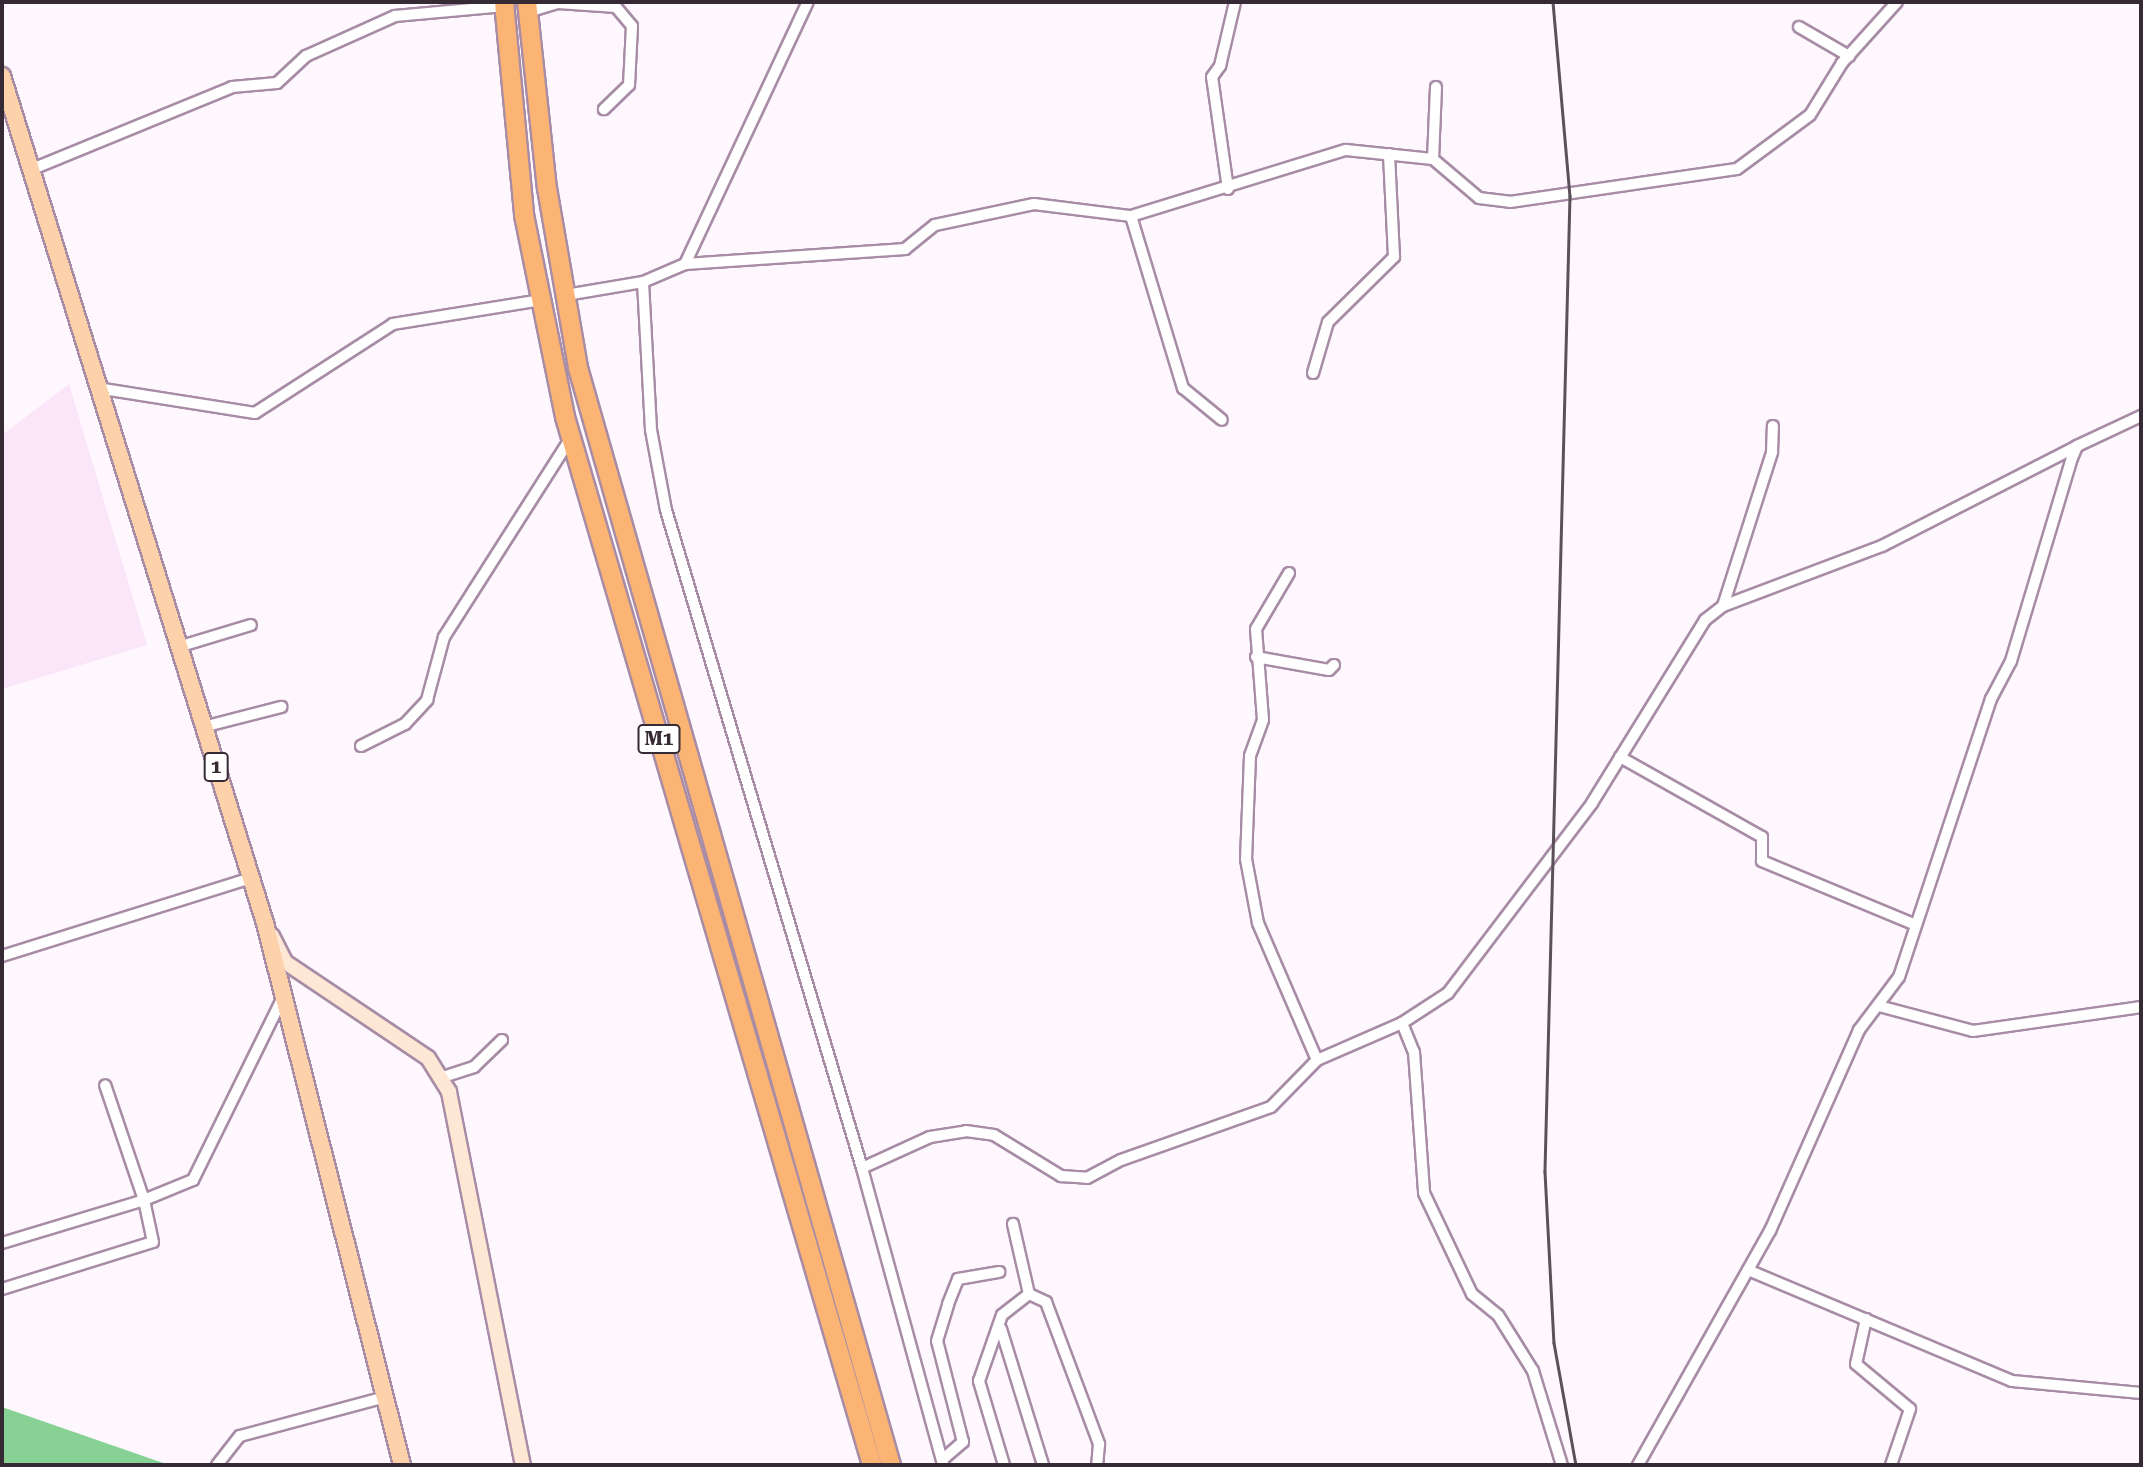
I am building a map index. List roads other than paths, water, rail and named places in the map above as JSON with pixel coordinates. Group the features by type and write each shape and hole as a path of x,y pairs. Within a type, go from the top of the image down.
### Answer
{"highway":[{"name":"M1","path":"504,4 524,215 572,438 862,1432 869,1465"},
{"name":"M1","path":"527,7 578,368 891,1465"},
{"path":"873,1402 903,1465"}],"main road":[{"name":"1","path":"2,76 96,388 265,923 402,1465"}],"street":[{"path":"685,264 808,2"},
{"path":"1228,189 1212,77 1220,66 1235,2"},
{"path":"566,295 643,282 685,264 905,249 935,225 1034,204 1132,216 1228,189 1346,150 1433,159 1479,198 1510,202 1737,169 1810,115 1849,56 1896,2"},
{"path":"527,7 558,3 617,7 632,26 629,85 604,109"},
{"path":"30,170 232,87 277,83 306,56 395,16 504,4"},
{"path":"1799,27 1849,56"},
{"path":"1433,159 1436,87"},
{"path":"1313,373 1328,322 1394,257 1389,154"},
{"path":"1132,216 1184,388 1222,420"},
{"path":"643,282 650,430 666,510 862,1168 942,1463 963,1442 937,1340 958,1279 999,1272"},
{"path":"96,388 119,386 256,414 393,324 541,300"},
{"path":"862,1168 930,1137 966,1131 994,1135 1061,1176 1087,1178 1271,1107 1317,1060 1402,1023 1448,993 1488,946 1620,757 1705,620 1723,606 1882,546 2141,416"},
{"path":"1723,606 1772,452 1773,426"},
{"path":"361,746 405,724 427,700 444,637 572,438"},
{"path":"1638,1465 1748,1270 1859,1030 1899,977 1913,924 1990,699 2011,662 2077,446"},
{"path":"1289,573 1256,629 1256,657 1263,720 1250,757 1250,888 1270,954 1317,1060"},
{"path":"178,648 251,625"},
{"path":"1256,657 1329,670 1334,665"},
{"path":"203,727 281,706"},
{"path":"1620,757 1762,837 1762,861 1913,924"},
{"path":"2,956 251,878"},
{"path":"265,923 285,962 428,1058 440,1078 459,1126 523,1465"},
{"path":"2,1243 144,1200 193,1180 284,995"},
{"path":"1879,1006 1973,1031 2141,1007"},
{"path":"1402,1023 1414,1052 1424,1192 1472,1294 1498,1315 1533,1371 1562,1465"},
{"path":"440,1078 474,1068 502,1040"},
{"path":"2,1289 153,1242 144,1200 106,1085"},
{"path":"1013,1224 1029,1294"},
{"path":"1748,1270 2012,1381 2141,1393"},
{"path":"1004,1465 979,1381 1001,1329 1002,1315 1029,1294"},
{"path":"1029,1294 1046,1302 1099,1444 1097,1465"},
{"path":"1866,1319 1856,1364 1910,1409 1891,1465"},
{"path":"1001,1329 1043,1465"},
{"path":"217,1465 240,1436 386,1397"}],"railway":[{"path":"1553,2 1570,196 1545,1172 1554,1343 1576,1465"}]}
